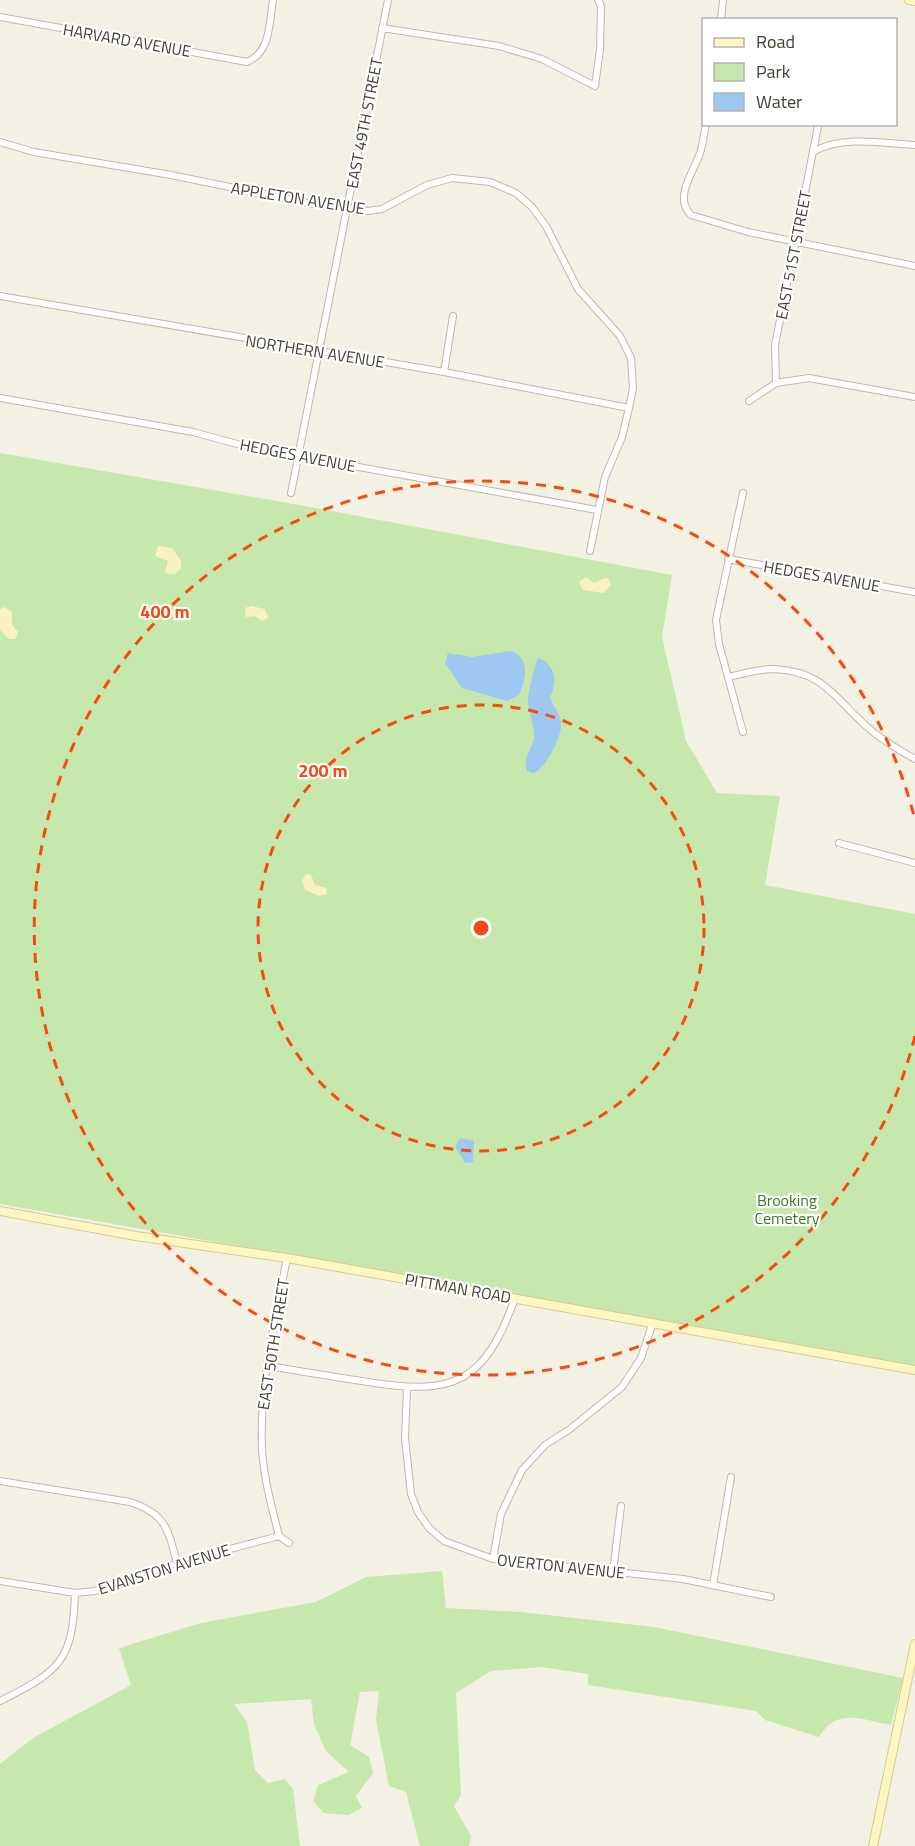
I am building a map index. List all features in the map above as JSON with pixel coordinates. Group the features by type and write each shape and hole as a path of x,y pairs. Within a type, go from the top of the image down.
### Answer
{"street":[{"name":"HARVARD AVENUE","path":"0,17 247,62 254,59 265,46 273,0"},
{"name":"EAST 49TH STREET","path":"291,493 388,0"},
{"path":"382,28 499,46 542,59 595,86 600,50 601,6 598,0"},
{"path":"721,18 723,0"},
{"path":"909,0 915,1"},
{"path":"706,126 701,151 687,180 684,197 686,210 691,215 722,225 915,266"},
{"name":"EAST 51ST STREET","path":"776,383 774,345 819,126"},
{"path":"813,152 826,144 842,141 915,145"},
{"name":"APPLETON AVENUE","path":"0,142 34,152 171,175 313,204 348,208 382,209 427,185 452,178 490,182 516,193 532,207 546,226 578,289 625,344 634,373 630,408 622,437 605,477 590,552"},
{"name":"NORTHERN AVENUE","path":"0,296 444,372 630,408"},
{"path":"444,372 453,316"},
{"path":"749,401 776,383 809,378 915,397"},
{"name":"HEDGES AVENUE","path":"0,398 193,432 248,447 597,510"},
{"path":"743,493 716,620 718,644 743,732"},
{"name":"HEDGES AVENUE","path":"728,559 915,592"},
{"path":"728,677 774,669 795,672 814,679 832,690 872,731 915,759"},
{"path":"839,843 915,863"},
{"name":"PITTMAN ROAD","path":"0,1210 136,1236 287,1258 915,1370"},
{"name":"EAST 50TH STREET","path":"279,1536 267,1492 262,1451 262,1411 267,1366 287,1258"},
{"path":"267,1366 407,1388 445,1385 472,1370 498,1339 515,1298"},
{"path":"493,1559 501,1514 522,1470 545,1445 570,1429 622,1387 641,1358 653,1322"},
{"name":"OVERTON AVENUE","path":"407,1388 405,1438 411,1494 418,1512 429,1528 444,1541 493,1559 713,1585 771,1597"},
{"path":"713,1585 731,1477"},
{"path":"0,1481 130,1502 148,1508 165,1523 177,1563"},
{"path":"613,1572 621,1506"},
{"path":"279,1536 289,1543"},
{"name":"EVANSTON AVENUE","path":"0,1581 75,1593 95,1591 177,1563 279,1536"},
{"path":"0,1701 38,1682 60,1661 69,1647 75,1593"},
{"path":"873,1846 915,1644"}],"green space":[{"name":"Brooking Cemetery","path":"0,453 294,504 672,575 662,637 686,741 717,793 780,796 765,885 915,914 915,1366 0,1204"},
{"path":"442,1571 446,1608 521,1612 654,1627 903,1678 891,1725 860,1719 842,1719 826,1728 819,1737 765,1720 756,1711 588,1685 588,1674 541,1667 491,1671 456,1693 461,1795 454,1806 471,1836 469,1846 420,1846 406,1792 389,1786 376,1720 379,1691 360,1692 350,1745 369,1757 373,1773 356,1796 362,1808 348,1815 324,1813 313,1801 318,1785 349,1772 326,1751 314,1724 311,1699 234,1704 247,1722 255,1770 268,1783 285,1779 293,1789 300,1846 0,1846 0,1764 33,1738 131,1685 119,1648 201,1623 316,1602 366,1577"}],"sand":[{"path":"158,546 172,548 181,561 181,568 175,574 165,573 168,561 155,556"},
{"path":"586,577 594,583 605,578 609,579 611,585 604,593 583,590 579,582"},
{"path":"251,606 265,609 268,618 262,621 255,616 246,617 245,608"},
{"path":"5,607 12,612 12,625 18,632 15,639 9,639 0,630 0,609"},
{"path":"306,874 311,875 315,885 326,888 327,894 320,896 305,890 302,881"}],"water":[{"path":"510,651 521,658 525,675 519,695 507,701 462,688 445,663 448,653 472,657"},
{"path":"538,658 549,665 554,674 554,686 550,697 560,717 561,730 552,753 533,773 527,771 526,766 534,736 528,700"},
{"path":"461,1138 474,1141 473,1162 465,1163 456,1148"}]}
